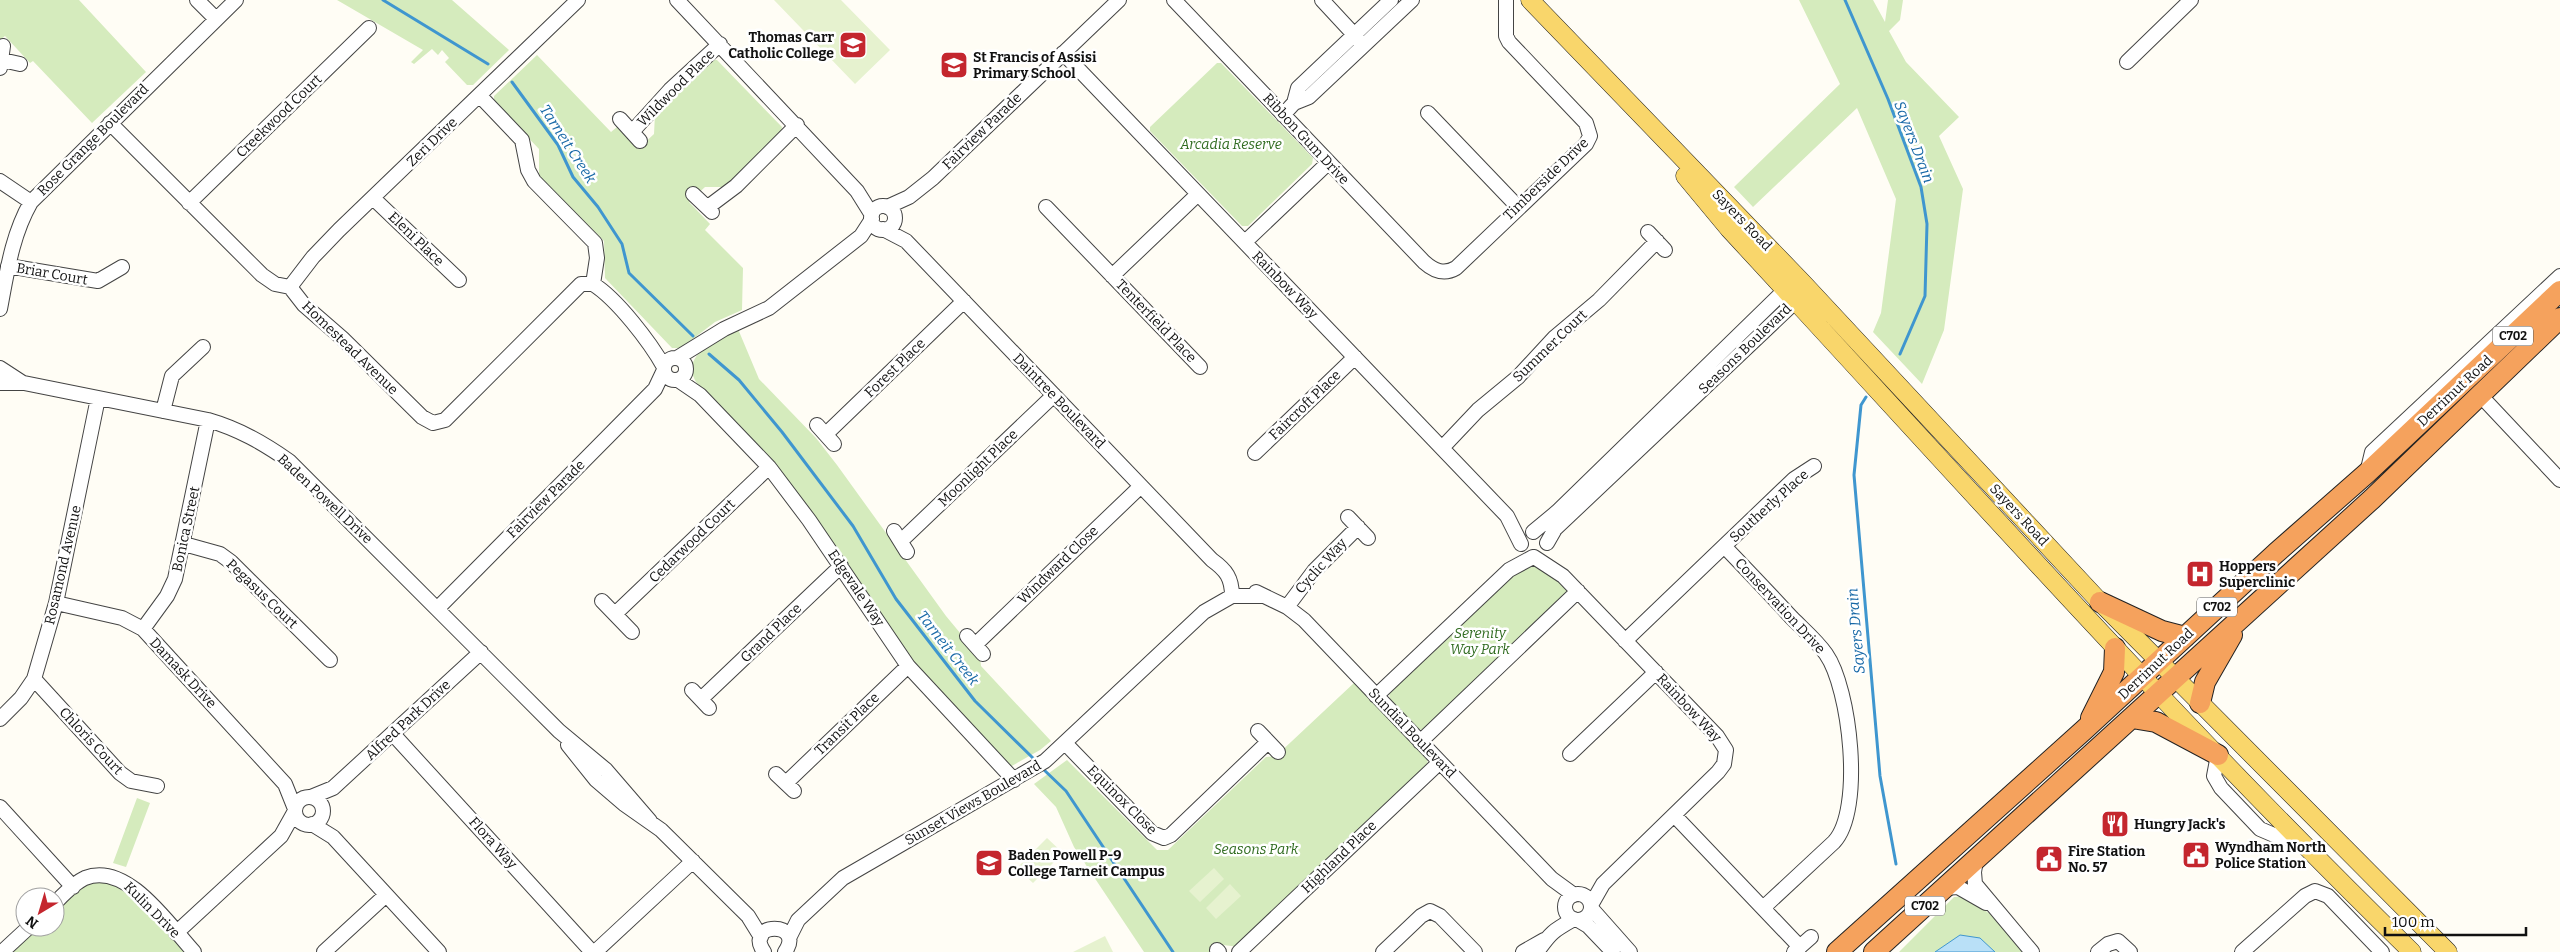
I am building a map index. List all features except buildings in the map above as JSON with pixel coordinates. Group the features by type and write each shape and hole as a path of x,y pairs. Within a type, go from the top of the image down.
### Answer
{"highway":[{"name":"Derrimut Road","path":"1874,952 2242,618 2474,388 2555,302"},
{"name":"Derrimut Road","path":"1836,952 2084,730 2276,553 2367,473 2474,388"},
{"path":"2100,602 2162,631 2185,637"},
{"path":"2200,703 2205,682 2242,618"},
{"path":"2084,730 2114,672 2115,648"},
{"path":"2132,718 2156,722 2218,755"}],"main road":[{"name":"Sayers Road","path":"1530,0 1803,283 2100,602 2448,952"},
{"name":"Sayers Road","path":"1599,71 1729,229 1982,505 2296,839 2412,952"},
{"path":"1982,505 1996,490"}],"street":[{"path":"198,0 216,19"},
{"name":"Rose Grange Boulevard","path":"0,309 18,226 30,202 236,0"},
{"name":"Zeri Drive","path":"290,287 313,257 578,0"},
{"name":"Daintree Boulevard","path":"677,0 797,125 857,191 1212,560 1226,571 1230,590"},
{"name":"Fairview Parade","path":"438,608 699,347 724,329 769,308 909,197 938,173 1119,0"},
{"name":"Ribbon Gum Drive","path":"1174,0 1424,262 1433,270 1442,272"},
{"path":"1322,0 1364,45"},
{"path":"1294,103 1298,88 1391,0"},
{"path":"1283,115 1294,103 1309,97 1412,0"},
{"name":"Timberside Drive","path":"1442,272 1456,268 1586,144 1590,132 1586,123 1509,42 1506,36 1506,0"},
{"path":"2127,62 2191,0"},
{"name":"Creekwood Court","path":"189,203 369,28"},
{"name":"Wildwood Place","path":"620,119 636,136 670,90 720,44"},
{"name":"Rainbow Way","path":"1063,53 1507,516 1533,532"},
{"path":"2,58 20,64"},
{"path":"480,96 522,140 528,170 534,181 594,243 597,258 593,284"},
{"path":"1428,112 1518,207"},
{"path":"110,123 262,275 276,284 290,287"},
{"path":"693,194 710,210 797,125"},
{"path":"1244,242 1328,163"},
{"path":"0,181 30,202"},
{"name":"Tenterfield Place","path":"1112,276 1198,194"},
{"name":"Eleni Place","path":"373,198 459,280"},
{"name":"Tenterfield Place","path":"1046,207 1200,367"},
{"name":"Summer Court","path":"1442,448 1478,410 1518,377 1555,336 1599,300 1657,241"},
{"name":"Briar Court","path":"8,266 98,282 122,266"},
{"path":"2367,473 2372,452 2555,302 2560,276"},
{"name":"Seasons Boulevard","path":"1533,532 1803,283"},
{"name":"Homestead Avenue","path":"290,287 304,306 342,338 422,417 433,423 445,420 581,284 593,284"},
{"name":"Edgevale Way","path":"593,284 602,291 650,344 769,467 801,508 908,666 1014,780"},
{"name":"Seasons Boulevard","path":"1546,546 1562,522 1790,295"},
{"name":"Forest Place","path":"826,434 964,301"},
{"path":"163,411 172,376 203,347"},
{"name":"Faircroft Place","path":"1255,453 1355,357"},
{"path":"0,370 0,382"},
{"name":"Baden Powell Drive","path":"0,370 24,383"},
{"name":"Baden Powell Drive","path":"0,382 24,383 208,420 232,427 263,443 289,461 438,608 601,775 693,861 748,916 765,940 789,947"},
{"path":"2474,388 2560,480"},
{"name":"Moonlight Place","path":"901,541 1054,395"},
{"name":"Rosamond Avenue","path":"0,719 21,698 34,679 56,603 98,398"},
{"name":"Bonica Street","path":"143,629 171,588 184,544 208,420"},
{"name":"Southerly Place","path":"1724,546 1794,479 1814,466"},
{"name":"Cedarwood Court","path":"615,614 769,467"},
{"name":"Windward Close","path":"975,645 1141,486"},
{"name":"Rainbow Way","path":"1507,516 1521,544"},
{"name":"Cyclic Way","path":"1287,607 1353,522 1368,538"},
{"path":"1376,696 1509,570 1542,555 1546,546 1544,536 1533,532 1524,537 1509,570"},
{"name":"Pegasus Court","path":"184,544 220,554 231,562 330,660"},
{"path":"1521,544 1527,555 1534,557"},
{"name":"Rainbow Way","path":"1546,546 1563,576"},
{"name":"Conservation Drive","path":"1625,641 1724,546 1826,654 1843,698 1852,777 1842,831 1834,842 1763,908"},
{"name":"Rainbow Way","path":"1534,557 1563,576 1578,591 1717,736 1726,750 1726,760 1722,769 1603,884 1573,907 1556,929 1544,940"},
{"name":"Grand Place","path":"701,699 841,566"},
{"name":"Sundial Boulevard","path":"1230,590 1263,596 1287,607 1304,620 1552,879 1588,926 1613,952"},
{"name":"Sunset Views Boulevard","path":"765,940 798,920 833,885 851,872 1039,765 1066,744 1204,612 1230,590"},
{"path":"1420,742 1578,591"},
{"path":"602,601 632,632"},
{"name":"Damask Drive","path":"56,603 122,618 143,629 285,784 309,797"},
{"name":"Alfred Park Drive","path":"309,797 333,788 481,652"},
{"name":"Transit Place","path":"785,782 908,666"},
{"path":"1570,754 1656,672"},
{"name":"Chloris Court","path":"34,679 120,773 131,782 157,786"},
{"path":"1258,731 1278,752"},
{"name":"Flora Way","path":"393,734 593,952"},
{"name":"Equinox Close","path":"1066,744 1152,833 1164,838 1171,835 1268,742"},
{"name":"Highland Place","path":"1240,952 1440,762"},
{"name":"Damask Drive","path":"285,784 295,810"},
{"name":"Alfred Park Drive","path":"322,812 333,788"},
{"path":"176,933 281,836 299,801 309,797 319,802 333,837 438,952"},
{"path":"0,807 72,887"},
{"path":"295,810 298,819 333,837"},
{"path":"281,836 319,820 322,812"},
{"path":"1674,815 1763,908 1797,950 1811,937"},
{"path":"1976,860 1974,880 2000,915 2032,952"},
{"path":"593,952 693,861"},
{"name":"Kulin Drive","path":"65,894 85,878 96,875 108,875 121,879 133,886 194,952"},
{"name":"Rainbow Way","path":"1573,907 1585,918 1603,884"},
{"path":"1944,888 1952,886 1962,888 1978,897 2000,915"},
{"path":"2242,952 2306,896 2312,892 2320,891 2328,896 2382,952"},
{"path":"324,952 386,895"},
{"path":"1591,907 1630,952"},
{"path":"1383,952 1427,912 1434,912 1440,916 1475,952"},
{"name":"Sunset Views Boulevard","path":"789,947 798,920"},
{"path":"2,952 18,937"},
{"path":"1522,952 1544,940"},
{"path":"1537,952 1544,940"},
{"path":"2098,952 2115,941 2121,942 2130,952"}],"green space":[{"path":"0,0 79,0 146,72 92,123 33,61 30,63 5,36 0,40"},
{"path":"337,0 452,0 509,50 473,85 467,85 445,62 449,58 442,50 438,55 432,49 414,64 411,62 423,50"},
{"path":"774,0 841,0 890,50 855,84"},
{"path":"1799,0 1873,0 1885,22 1888,0 1903,0 1900,20 1889,31 1906,62 1959,117 1939,136 1963,189 1944,330 1922,384 1873,332 1881,313 1896,199 1857,108 1753,207 1734,187 1840,84"},
{"path":"537,55 611,132 617,127 638,149 654,134 655,114 711,60 717,60 782,127 781,133 725,187 705,187 689,202 710,224 705,230 743,268 742,310 715,322 681,348 672,348 605,278 604,241 539,176 539,149 494,102 494,96"},
{"name":"Arcadia Reserve","path":"1217,63 1221,63 1313,158 1312,164 1248,226 1242,226 1150,131 1150,127"},
{"path":"738,329 759,379 816,438 837,465 946,616 980,657 981,666 1051,741 1040,750 1010,767 933,688 696,382 692,372 693,363 697,356 711,343"},
{"name":"Serenity Way Park","path":"1532,562 1548,568 1567,590 1567,593 1424,730 1417,729 1390,701 1389,692 1515,571"},
{"name":"Seasons Park","path":"1355,682 1427,758 1428,765 1240,947 1223,945 1215,952 1144,952 1074,847 1056,807 1034,784 1067,760 1157,850 1168,850 1266,757 1276,756"},
{"path":"137,798 150,803 126,867 113,863"},
{"path":"1047,838 1063,853 1033,883 1017,868"},
{"path":"1214,868 1224,879 1200,902 1189,891"},
{"path":"110,879 139,905 154,915 188,952 7,952 23,937 65,937 65,899 81,885"},
{"path":"1230,884 1241,896 1216,919 1206,908"},
{"path":"1967,896 1991,915 2025,952 1899,952 1954,897"},
{"path":"1105,936 1113,952 1073,952"}],"water":[{"path":"1960,935 1980,938 1995,952 1935,952"}],"waterway":[{"name":"Tarneit Creek","path":"383,0 488,64"},
{"name":"Sayers Drain","path":"1845,0 1888,99 1921,187 1927,224 1925,296 1900,354"},
{"name":"Tarneit Creek","path":"512,82 558,145 573,177 598,207 622,244 629,273 693,336"},
{"name":"Tarneit Creek","path":"709,354 739,380 782,432 853,526 896,599 975,701 1036,761"},
{"name":"Sayers Drain","path":"1866,397 1861,405 1854,475 1880,776 1896,864"},
{"name":"Tarneit Creek","path":"1042,768 1066,791 1173,952"}],"place":[{"name":"Thomas Carr Catholic College","path":"853,45"},
{"name":"St Francis of Assisi Primary School","path":"954,65"},
{"name":"Hoppers Superclinic","path":"2200,574"},
{"name":"Hungry Jack's","path":"2115,824"},
{"name":"Wyndham North Police Station","path":"2196,855"},
{"name":"Fire Station No. 57","path":"2049,859"},
{"name":"Baden Powell P-9 College Tarneit Campus","path":"989,863"}]}
